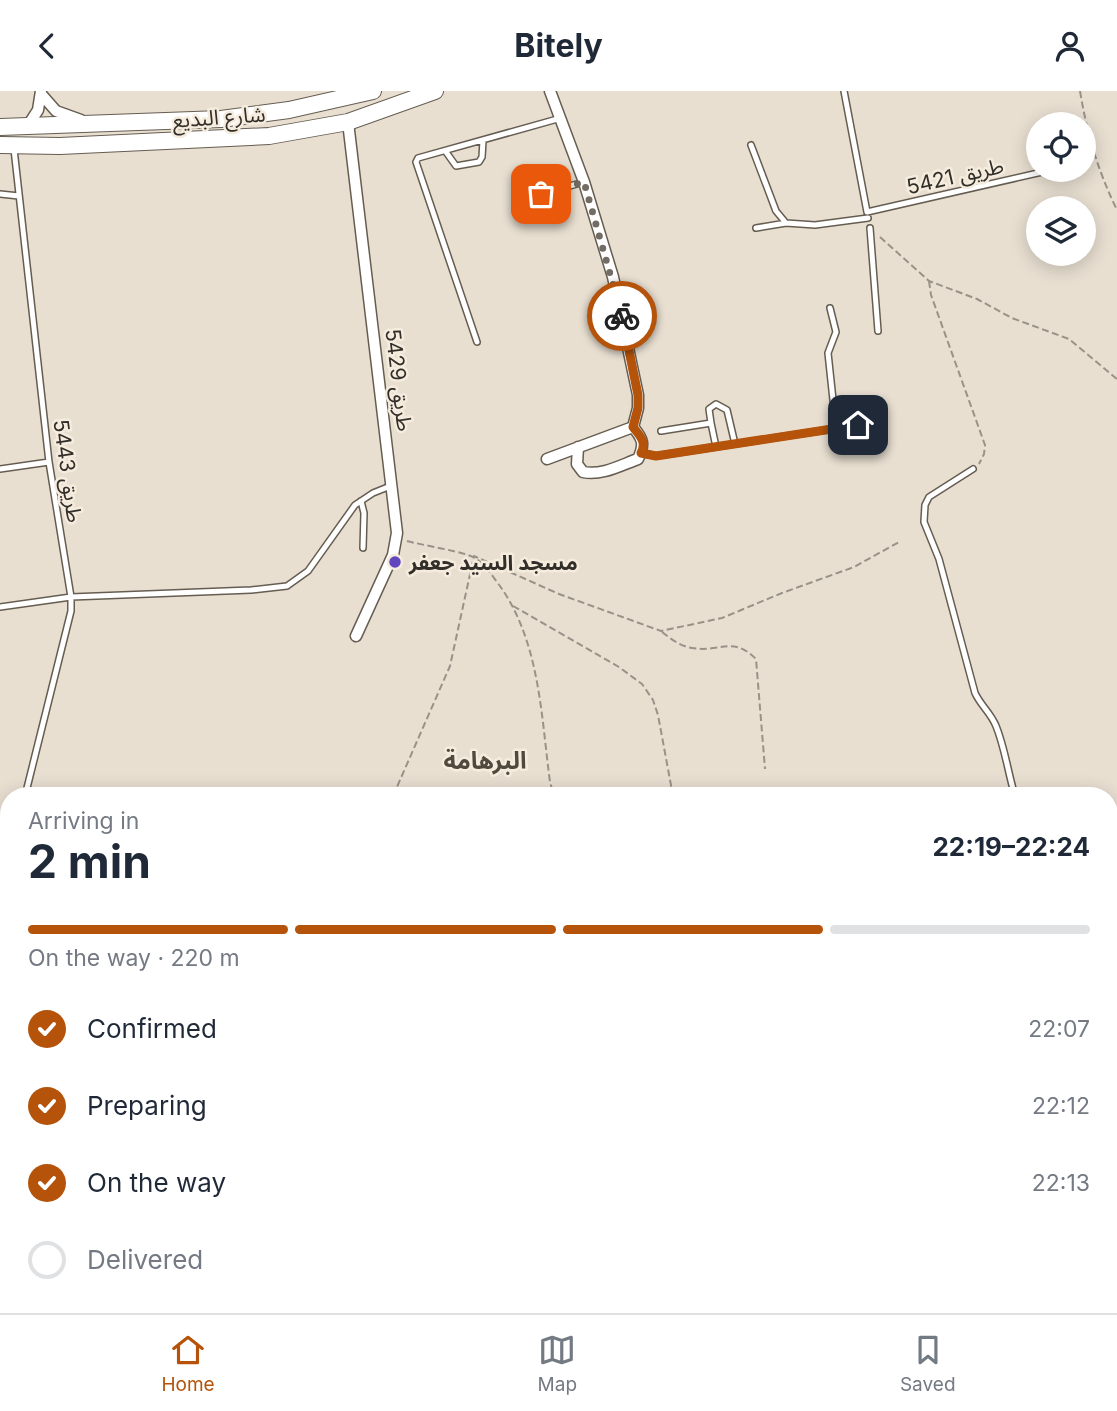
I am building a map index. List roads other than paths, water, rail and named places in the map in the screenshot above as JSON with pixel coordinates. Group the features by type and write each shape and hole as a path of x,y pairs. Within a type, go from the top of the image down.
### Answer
{"main road":[{"name":"شارع البديع","path":"0,127 256,116 373,91"},
{"name":"شارع البديع","path":"7,146 269,136 348,122 435,91"}],"street":[{"path":"550,91 584,182 613,277 634,367 638,408 633,427"},
{"path":"41,92 55,111 90,123"},
{"path":"27,127 38,110 41,92"},
{"name":"طريق 5429","path":"348,122 393,485 396,538 393,555 356,636"},
{"path":"547,459 633,427"},
{"path":"578,447 577,464 583,472 592,474 638,459 644,448 643,440 633,427"}],"lane":[{"path":"844,91 868,215"},
{"path":"477,342 416,167 418,158 561,118"},
{"path":"446,152 456,166 479,162 483,141"},
{"path":"751,145 776,211 786,223"},
{"name":"طريق 5443","path":"7,146 19,196 49,462 71,597 71,611 27,787"},
{"name":"طريق 5421","path":"756,228 786,223 815,225 868,215 1026,176"},
{"path":"541,194 584,182"},
{"path":"0,194 19,196"},
{"path":"870,228 878,331"},
{"path":"830,308 836,332 828,353 836,428"},
{"path":"716,447 709,409 716,404 727,410 735,444"},
{"path":"662,431 711,423"},
{"path":"641,453 656,456 858,425"},
{"path":"0,469 49,462"},
{"path":"974,470 929,497 923,513 939,559 975,693 981,706 989,712 995,723 1013,787"},
{"path":"0,607 71,597 271,589 287,586 308,571 361,501 393,485"},
{"path":"361,501 364,513 363,548"}],"place":[{"name":"مسجد السيد جعفر","path":"395,562"}],"district":[{"name":"البرهامة","path":"485,760"}]}
